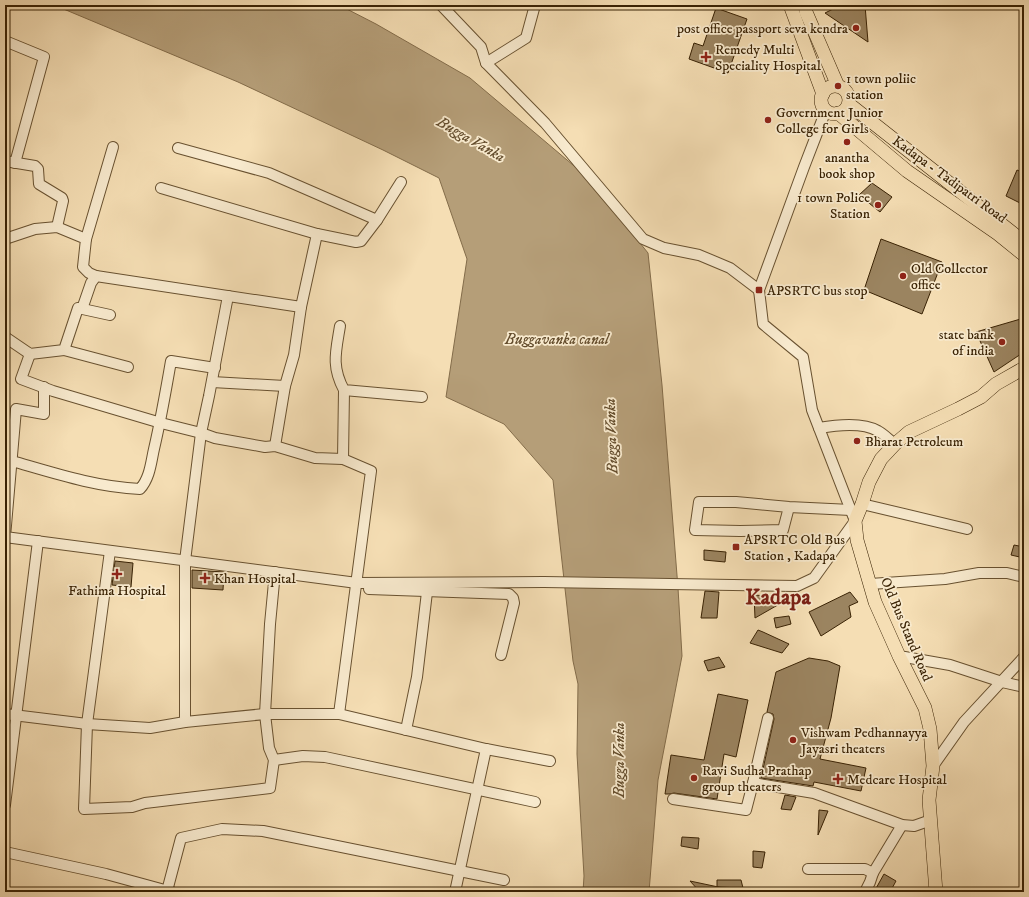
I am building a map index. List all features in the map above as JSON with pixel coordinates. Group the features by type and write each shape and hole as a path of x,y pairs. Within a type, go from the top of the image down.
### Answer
{"main road":[{"path":"790,5 823,94 822,102 830,112 843,112 849,104 849,95 843,88 838,86 829,87 823,94"},
{"path":"805,5 806,12 838,86"},
{"name":"Kadapa - Tadipatri Road","path":"849,104 1024,242"},
{"name":"Kadapa - Tadipatri Road","path":"830,112 907,171 998,234 1024,255"},
{"name":"Old Bus Stand Road","path":"936,892 929,800 933,766 930,729 925,708 899,656 875,602 857,540 856,511 868,482 881,458 909,432 958,410 981,397 996,384 1024,368"}],"street":[{"path":"441,5 481,47 486,63 545,123 643,239 664,248 699,255 730,268 759,290"},
{"path":"486,63 526,38 536,5"},
{"path":"5,41 44,57 10,162 37,167 39,184 61,197 62,199 57,227"},
{"path":"830,112 798,184 759,290 763,324 803,357 812,410 856,511"},
{"path":"113,147 86,239 83,267 89,273 96,276 302,307"},
{"path":"178,148 269,173 377,220"},
{"path":"161,188 317,234 359,242 377,220 401,182"},
{"path":"5,239 35,229 57,227 86,239"},
{"path":"274,446 284,386 294,355 317,234"},
{"path":"82,309 91,283 96,276"},
{"path":"185,722 185,561 201,433 228,296"},
{"path":"64,350 78,308 110,315"},
{"path":"340,326 336,349 336,370 338,379 344,390 343,459"},
{"path":"5,337 30,354 64,350 128,367"},
{"path":"30,354 21,379 44,387 215,438 264,447 274,446 314,458 343,459 371,471 339,714"},
{"path":"12,461 66,477 119,488 140,489 144,485 149,473 161,423 171,361 215,368"},
{"path":"212,382 284,386"},
{"path":"44,387 44,414 16,410 5,537 274,572 356,586 427,592 509,594 513,598 514,603 501,655"},
{"path":"344,390 422,397"},
{"path":"819,428 840,425 863,426 877,430 895,444"},
{"path":"789,507 783,530 695,530 699,502 736,502 856,511 967,530"},
{"path":"356,586 544,582 713,586 797,586 814,578 856,511"},
{"path":"5,805 38,542"},
{"path":"110,551 87,724 84,809 132,807 145,803 270,788 274,760 269,748 265,714 274,572"},
{"path":"870,584 945,579 979,573 1007,573 1024,576"},
{"path":"406,730 417,677 427,592"},
{"path":"899,656 950,665 1002,682 1024,687"},
{"path":"933,766 964,722 1024,657"},
{"path":"5,714 87,724 150,728 185,722 265,714 339,714 486,749 550,761"},
{"path":"673,799 746,810 754,784 768,718"},
{"path":"455,892 486,749"},
{"path":"274,760 303,756 324,757 535,802"},
{"path":"754,784 814,793 902,825 914,826 930,820"},
{"path":"865,892 873,872 902,825"},
{"path":"5,852 106,874 170,891 181,838 222,829 263,831 504,880"},
{"path":"808,869 865,869 873,872"}],"water":[{"name":"Buggavanka canal","path":"54,5 339,5 376,24 470,78 586,176 648,253 662,385 682,656 658,780 649,892 583,892 584,876 577,754 578,684 573,661 553,480 504,424 446,397 467,259 439,178 238,82"}],"building":[{"name":"post office passport seva kendra","path":"841,5 865,5 868,42 825,13"},
{"path":"716,8 747,19 728,73 689,59 694,43 703,46"},
{"path":"1017,170 1024,173 1024,205 1006,196"},
{"name":"1 town Police Station","path":"872,183 892,197 880,212 859,195"},
{"name":"Old Collector office","path":"881,239 942,262 922,314 864,290"},
{"name":"state bank of india","path":"1024,318 1024,352 994,372 976,332"},
{"path":"1014,545 1024,547 1024,558 1011,555"},
{"path":"704,550 726,552 725,562 704,560"},
{"path":"115,561 133,563 131,587 112,585"},
{"path":"192,570 224,572 223,590 192,588"},
{"path":"705,591 719,592 717,618 701,618"},
{"path":"850,592 858,602 849,606 851,617 821,636 809,612"},
{"path":"754,595 767,596 766,604 783,602 755,618"},
{"path":"789,616 791,624 776,628 774,618"},
{"path":"758,630 789,644 782,653 750,643"},
{"path":"719,657 725,667 708,671 704,661"},
{"name":"Vishwam Pedhannayya Jayasri theaters","path":"809,658 828,661 840,666 831,718 820,759 866,768 861,791 814,782 813,786 761,778 774,719 773,714 767,712 776,672"},
{"path":"718,694 748,700 736,757 724,754 717,799 674,793 665,794 671,755 704,760"},
{"path":"785,795 796,797 791,810 781,809"},
{"path":"819,810 828,811 818,835 818,834"},
{"path":"682,837 699,838 698,849 681,846"},
{"path":"753,851 765,852 762,868 753,867"},
{"path":"884,874 896,881 890,892 874,892"},
{"path":"717,880 741,880 743,888 717,887"},
{"path":"690,881 723,888 722,892 700,892"}],"place":[{"name":"post office passport seva kendra","path":"856,28"},
{"name":"Remedy Multi Speciality Hospital","path":"706,57"},
{"name":"1 town poliic station","path":"838,86"},
{"name":"Government Junior College for Girls","path":"768,120"},
{"name":"anantha book shop","path":"847,142"},
{"name":"1 town Police Station","path":"878,205"},
{"name":"Old Collector office","path":"903,276"},
{"name":"APSRTC bus stop","path":"759,290"},
{"name":"state bank of india","path":"1002,342"},
{"name":"Bharat Petroleum","path":"857,441"},
{"name":"APSRTC Old Bus Station , Kadapa","path":"736,547"},
{"name":"Fathima Hospital","path":"117,574"},
{"name":"Khan Hospital","path":"205,578"},
{"name":"Vishwam Pedhannayya Jayasri theaters","path":"793,740"},
{"name":"Ravi Sudha Prathap group theaters","path":"694,778"},
{"name":"Medcare Hospital","path":"838,779"}],"district":[{"name":"Kadapa","path":"778,596"}],"water label":[{"name":"Bugga Vanka","path":"471,139"},
{"name":"Bugga Vanka","path":"611,436"},
{"name":"Bugga Vanka","path":"619,760"}]}
